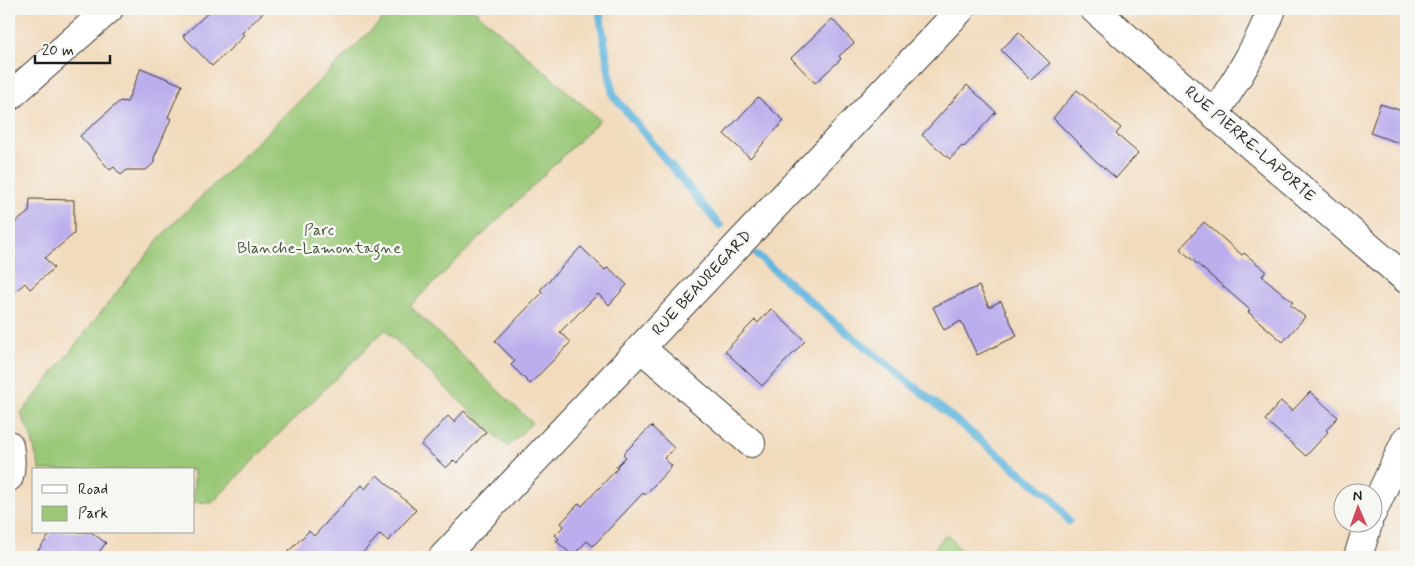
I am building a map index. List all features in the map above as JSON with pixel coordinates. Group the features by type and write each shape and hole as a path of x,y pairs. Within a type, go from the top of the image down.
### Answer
{"street":[{"path":"9,97 109,9"},
{"name":"RUE BEAUREGARD","path":"443,557 961,9"},
{"name":"RUE PIERRE-LAPORTE","path":"1094,9 1406,279"},
{"path":"1214,114 1234,84 1259,38 1272,9"},
{"path":"640,348 750,443"},
{"path":"1382,492 1406,440"},
{"path":"9,445 11,458 9,477"},
{"path":"1358,557 1366,534"},
{"path":"1372,534 1378,557"}],"green space":[{"name":"Parc Blanche-Lamontagne","path":"393,9 473,9 600,120 410,306 532,423 508,447 385,330 212,503 195,502 195,468 39,468 30,434 21,414 161,236"},
{"path":"947,533 966,557 927,557"}],"building":[{"path":"212,9 267,9 242,33 244,36 212,66 183,36"},
{"path":"832,19 854,43 839,56 841,59 815,83 791,58"},
{"path":"1019,32 1050,63 1031,80 1001,50"},
{"path":"141,68 182,85 168,117 171,119 154,158 154,163 146,170 127,170 121,175 114,167 110,170 80,136 120,101 127,102"},
{"path":"967,85 996,112 964,147 962,146 950,159 922,135"},
{"path":"1077,90 1121,128 1116,134 1138,153 1116,178 1053,118"},
{"path":"758,97 784,121 750,158 724,134"},
{"path":"1380,104 1406,112 1406,120 1399,143 1370,133"},
{"path":"30,199 74,200 74,234 45,258 54,268 30,289 25,283 9,297 9,227 29,212"},
{"path":"1204,222 1242,255 1244,253 1266,271 1262,276 1293,302 1290,305 1305,317 1283,342 1248,312 1250,310 1180,249"},
{"path":"581,247 605,270 608,267 627,285 609,305 598,294 560,332 571,342 530,384 511,365 515,361 495,341 543,292 540,290"},
{"path":"979,286 989,307 1001,301 1017,336 977,355 961,321 944,330 933,307"},
{"path":"771,309 805,341 762,386 725,351 755,320 758,323"},
{"path":"1310,392 1338,417 1326,430 1328,432 1306,456 1265,420 1281,401 1292,411"},
{"path":"464,411 486,432 457,463 454,460 446,468 421,445 448,416 454,422"},
{"path":"651,426 674,448 664,458 672,466 645,495 643,493 593,546 587,541 574,554 572,552 571,554 556,541 559,539 555,535 564,526 561,523 579,503 582,506 618,468 616,467 626,457 623,454"},
{"path":"377,475 416,510 388,541 380,534 359,557 283,557 309,531 314,536 361,485 365,489"},
{"path":"50,534 94,534 106,543 95,557 33,557"}],"waterway":[{"path":"599,9 613,95 720,226"},
{"path":"757,255 827,316 1053,499 1069,521"}]}
